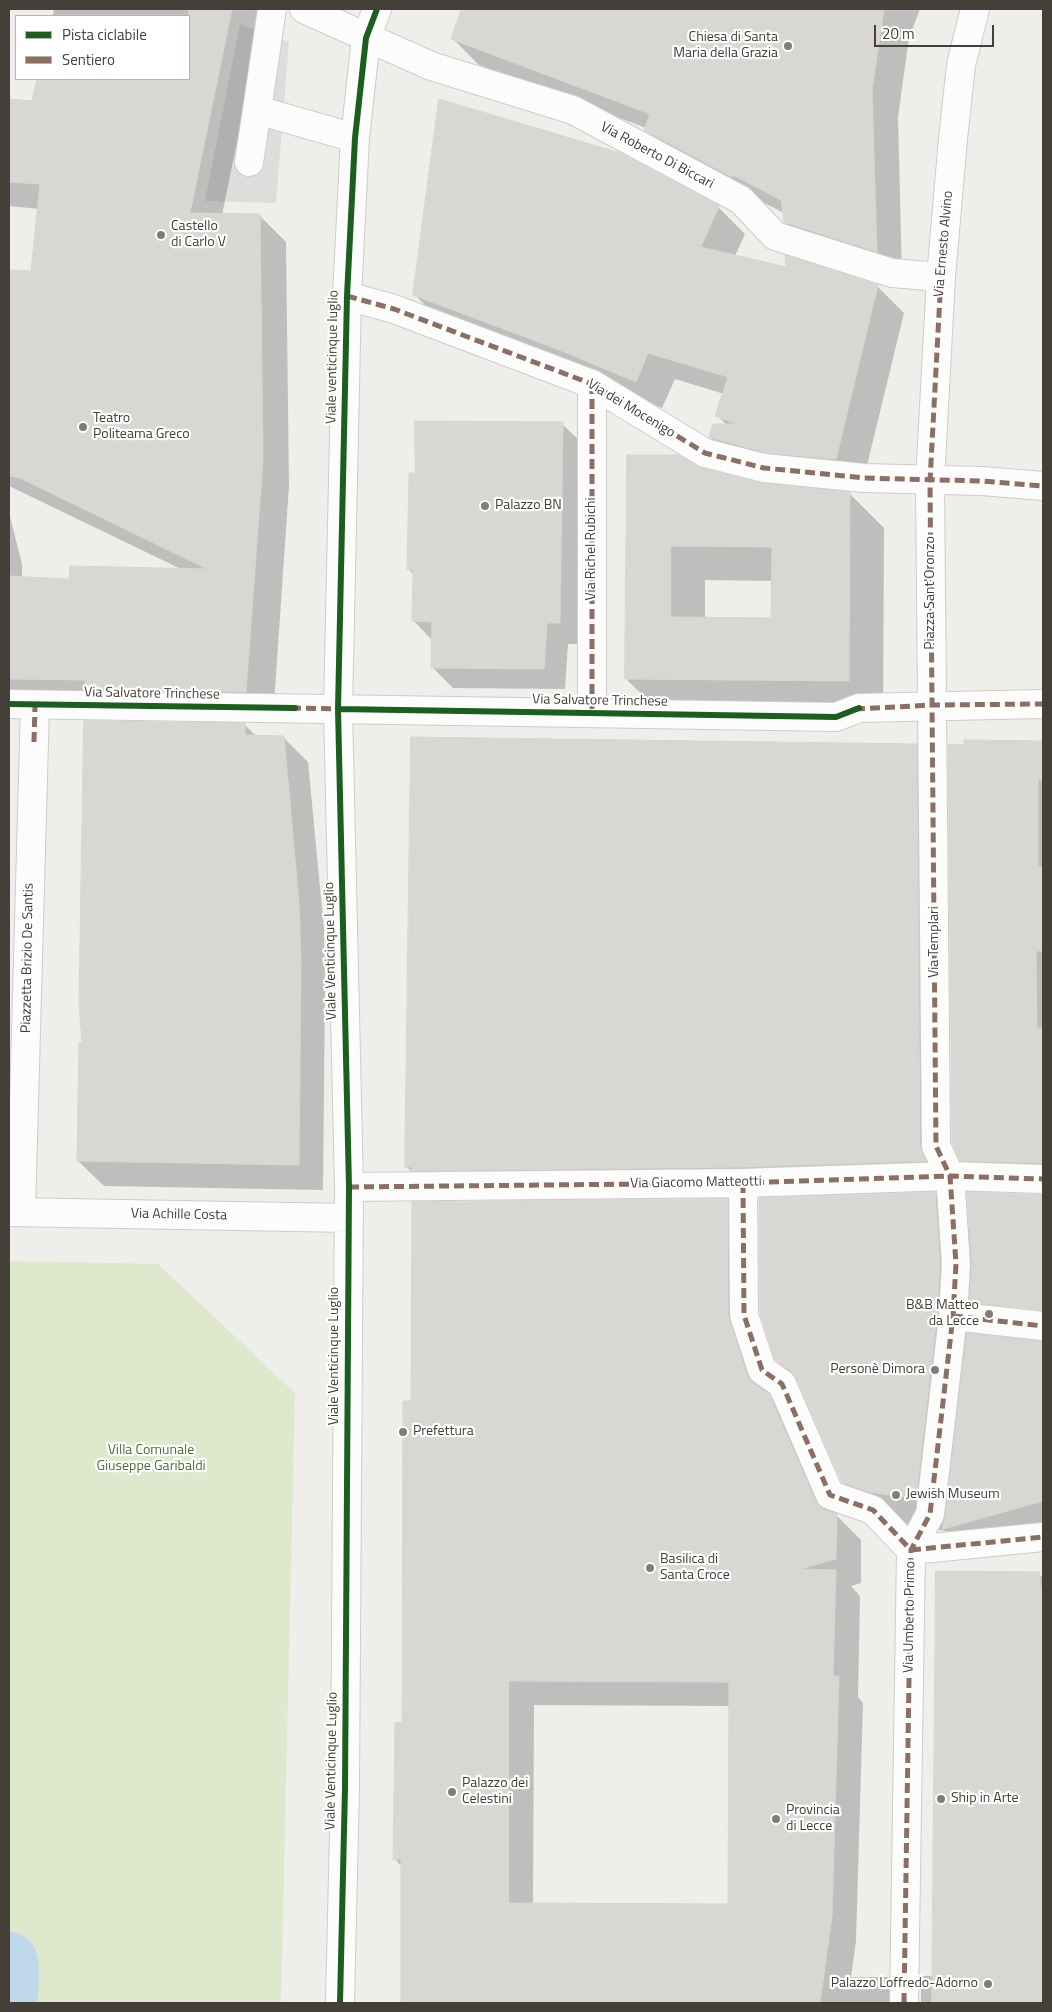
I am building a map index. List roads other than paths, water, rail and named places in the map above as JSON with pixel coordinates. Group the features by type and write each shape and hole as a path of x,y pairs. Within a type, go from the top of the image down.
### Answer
{"street":[{"path":"249,162 272,9"},
{"name":"Via Roberto Di Biccari","path":"304,9 431,66 573,110 741,200 774,236 892,273 941,277"},
{"name":"Viale venticinque luglio","path":"338,709 347,296 355,138 366,38 377,9"},
{"name":"Via Ernesto Alvino","path":"930,480 941,277 961,66 975,9"},
{"path":"257,110 355,138"},
{"name":"Via dei Mocenigo","path":"347,296 394,308 592,384 705,453 764,468 864,478 930,480"},
{"name":"Via Richel Rubichi","path":"592,384 592,714"},
{"path":"930,480 982,481 1043,486"},
{"name":"Piazza Sant'Oronzo","path":"930,480 932,705"},
{"name":"Via Salvatore Trinchese","path":"22,704 836,717 859,708 932,705"},
{"name":"Piazzetta Brizio De Santis","path":"15,1212 34,742 22,704"},
{"path":"932,705 1043,704"},
{"name":"Via Templari","path":"932,705 936,1146 950,1176"},
{"name":"Viale Venticinque Luglio","path":"338,709 349,1187 345,1778 340,2003"},
{"name":"Via Giacomo Matteotti","path":"349,1187 743,1183 950,1176 1043,1179"},
{"name":"Via Umberto Primo","path":"904,2003 911,1550 930,1514 953,1316 956,1264 950,1176"},
{"path":"743,1183 744,1315 762,1370 782,1384 830,1494 873,1510 911,1550 1043,1537"},
{"name":"Via Achille Costa","path":"15,1212 349,1218"},
{"path":"953,1316 1043,1326"}],"water":[{"path":"9,1931 21,1935 30,1941 35,1949 39,1969 38,2003 9,2003"}],"place":[{"name":"Chiesa di Santa Maria della Grazia","path":"788,46"},
{"name":"Castello di Carlo V","path":"161,235"},
{"name":"Teatro Politeama Greco","path":"83,427"},
{"name":"Palazzo BN","path":"485,506"},
{"name":"B&B Matteo da Lecce","path":"989,1314"},
{"name":"Personè Dimora","path":"935,1370"},
{"name":"Prefettura","path":"403,1432"},
{"name":"Jewish Museum","path":"896,1495"},
{"name":"Basilica di Santa Croce","path":"650,1568"},
{"name":"Palazzo dei Celestini","path":"452,1792"},
{"name":"Ship in Arte","path":"941,1799"},
{"name":"Provincia di Lecce","path":"776,1819"},
{"name":"Palazzo Loffredo-Adorno","path":"988,1984"}],"park label":[{"name":"Villa Comunale Giuseppe Garibaldi","path":"151,1459"}]}
